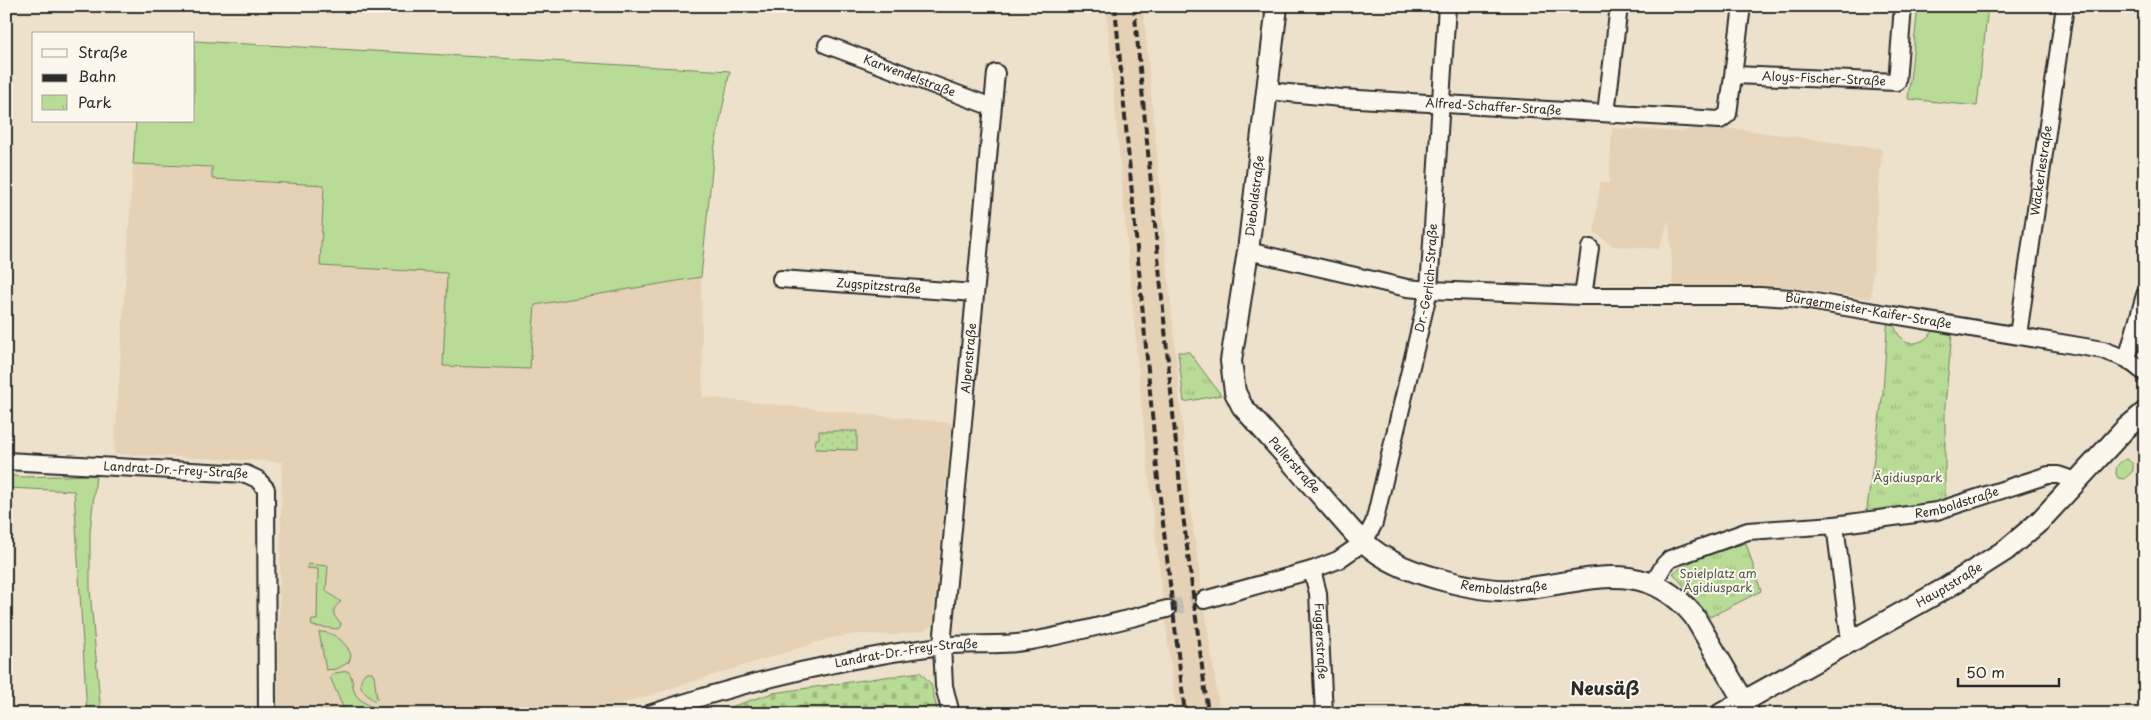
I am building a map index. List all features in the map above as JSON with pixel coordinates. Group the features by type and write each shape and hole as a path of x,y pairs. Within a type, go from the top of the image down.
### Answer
{"street":[{"name":"Dieboldstraße","path":"1233,384 1231,361 1248,251 1277,6"},
{"name":"Dr.-Gerlich-Straße","path":"1364,542 1379,511 1429,290 1446,6"},
{"path":"1606,113 1619,6"},
{"path":"1735,75 1742,6"},
{"name":"Aloys-Fischer-Straße","path":"1735,75 1897,82 1903,6"},
{"name":"Wäckerlestraße","path":"2018,334 2064,6"},
{"name":"Karwendelstraße","path":"827,45 992,107"},
{"name":"Alpenstraße","path":"951,714 944,686 942,646 996,73"},
{"name":"Alfred-Schaffer-Straße","path":"1268,91 1341,98 1720,120 1728,114 1735,75"},
{"path":"1583,296 1590,248"},
{"name":"Bürgermeister-Kaifer-Straße","path":"1248,251 1408,288 1429,290 1583,296 1760,296 1791,298 2018,334 2104,350 2127,360 2145,373"},
{"name":"Zugspitzstraße","path":"781,279 975,293"},
{"path":"2127,360 2145,295"},
{"name":"Pallerstraße","path":"1233,384 1238,399 1246,411 1345,524 1364,542"},
{"name":"Hauptstraße","path":"1721,714 1746,707 1850,641 1954,584 2006,550 2040,521 2124,429 2145,412"},
{"name":"Landrat-Dr.-Frey-Straße","path":"6,461 246,474 257,480 266,489 267,714"},
{"name":"Remboldstraße","path":"1652,584 1664,565 1670,560 1736,534 1759,530 1835,525 1936,511 2048,475 2058,475 2076,482"},
{"path":"1835,525 1850,641"},
{"path":"1204,600 1312,570 1348,555 1364,542"},
{"name":"Remboldstraße","path":"1364,542 1386,558 1413,570 1470,586 1512,590 1618,576 1630,577 1652,584 1676,598 1694,616 1746,707"},
{"name":"Fuggerstraße","path":"1312,570 1318,593 1324,714"},
{"name":"Landrat-Dr.-Frey-Straße","path":"649,714 702,696 774,676 942,646 1029,642 1168,609"}],"shaded area":[{"path":"1106,6 1143,6 1190,506 1220,714 1176,714 1144,434"},
{"path":"1695,127 1739,129 1882,149 1871,299 1789,287 1673,287 1669,220 1659,249 1613,246 1594,232 1600,182 1609,183 1612,128 1682,132"},
{"path":"133,164 213,168 212,179 324,185 432,272 447,273 443,366 535,305 701,277 703,397 952,423 933,625 922,631 895,635 860,634 831,638 590,714 277,714 282,462 114,454"}],"green space":[{"path":"1918,6 1988,6 1977,106 1908,99"},
{"path":"195,41 730,71 714,150 701,277 535,305 530,369 443,366 447,273 320,266 324,185 212,179 212,167 133,164 136,122 195,122"},
{"name":"Ägidiuspark","path":"1888,313 1898,334 1907,343 1922,341 1940,322 1953,324 1945,405 1945,508 1865,522 1883,392"},
{"path":"1178,352 1189,352 1221,395 1184,402"},
{"path":"819,431 857,431 857,450 815,449 816,439 819,439"},
{"path":"2127,459 2133,464 2133,471 2124,479 2118,478 2116,474 2117,466"},
{"path":"6,475 23,477 96,475 90,532 90,589 101,714 87,714 74,491 6,488"},
{"name":"Spielplatz am Ägidiuspark","path":"1746,543 1761,591 1710,617 1673,573 1698,558"},
{"path":"308,564 328,566 326,591 341,602 334,609 334,615 341,623 338,629 312,626 311,620 317,620 318,569 307,568"},
{"path":"319,632 334,636 343,642 351,656 349,662 337,669 326,670"},
{"path":"348,671 354,692 358,698 383,714 345,712 330,677 335,673"},
{"path":"366,672 372,672 374,675 377,699 375,701 364,692 361,685 362,676"},
{"path":"920,672 931,684 938,714 709,714 773,693"}],"tunnel":[{"path":"1167,609 1204,600"}],"railway":[{"path":"1115,6 1158,480 1185,714"},
{"path":"1134,6 1182,507 1208,714"}],"district":[{"name":"Neusäß","path":"1605,689"}]}
